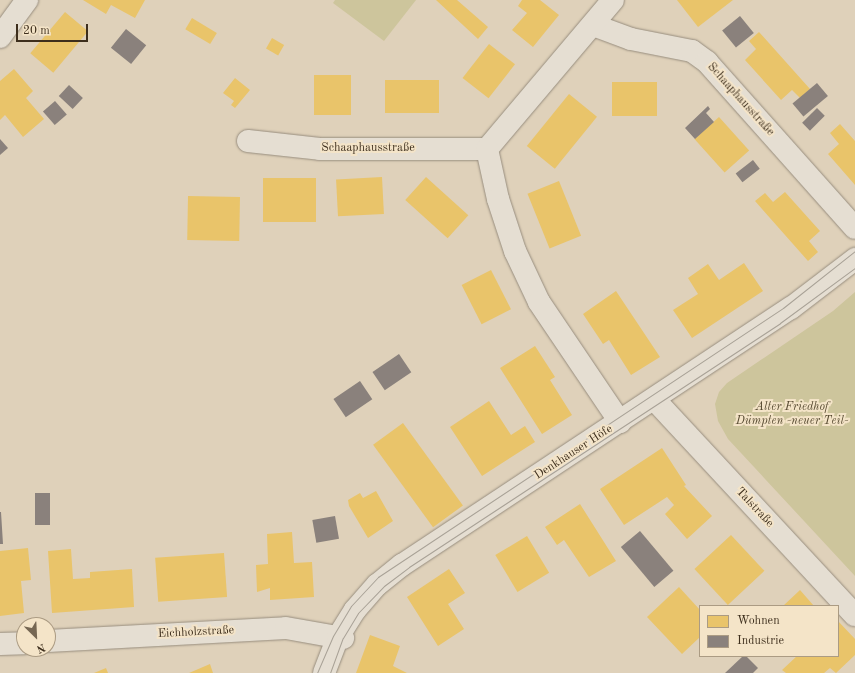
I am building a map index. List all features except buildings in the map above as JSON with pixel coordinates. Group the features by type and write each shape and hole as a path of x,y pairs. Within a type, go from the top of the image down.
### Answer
{"street":[{"path":"0,37 27,0"},
{"path":"612,0 593,25 487,149 498,199 515,251 539,302 620,422"},
{"name":"Schaaphausstraße","path":"593,25 631,39 692,51 702,59 855,228"},
{"name":"Schaaphausstraße","path":"248,141 320,149 487,149"},
{"name":"Denkhauser Höfe","path":"324,673 340,637 355,610 377,585 402,565 791,308 855,259"},
{"name":"Talstraße","path":"654,399 855,615"},
{"name":"Eichholzstraße","path":"56,641 286,628 340,637"},
{"path":"0,644 16,643"}],"green space":[{"path":"335,0 416,0 384,41 333,3"},
{"name":"Alter Friedhof Dümpten -neuer Teil-","path":"855,292 855,576 728,439 718,421 715,404 719,392 727,383 833,311"}],"tram line":[{"path":"317,673 333,636 351,606 378,577 783,308 855,251"},
{"path":"330,673 343,638 358,613 384,586 409,567 780,323 855,268"}]}
